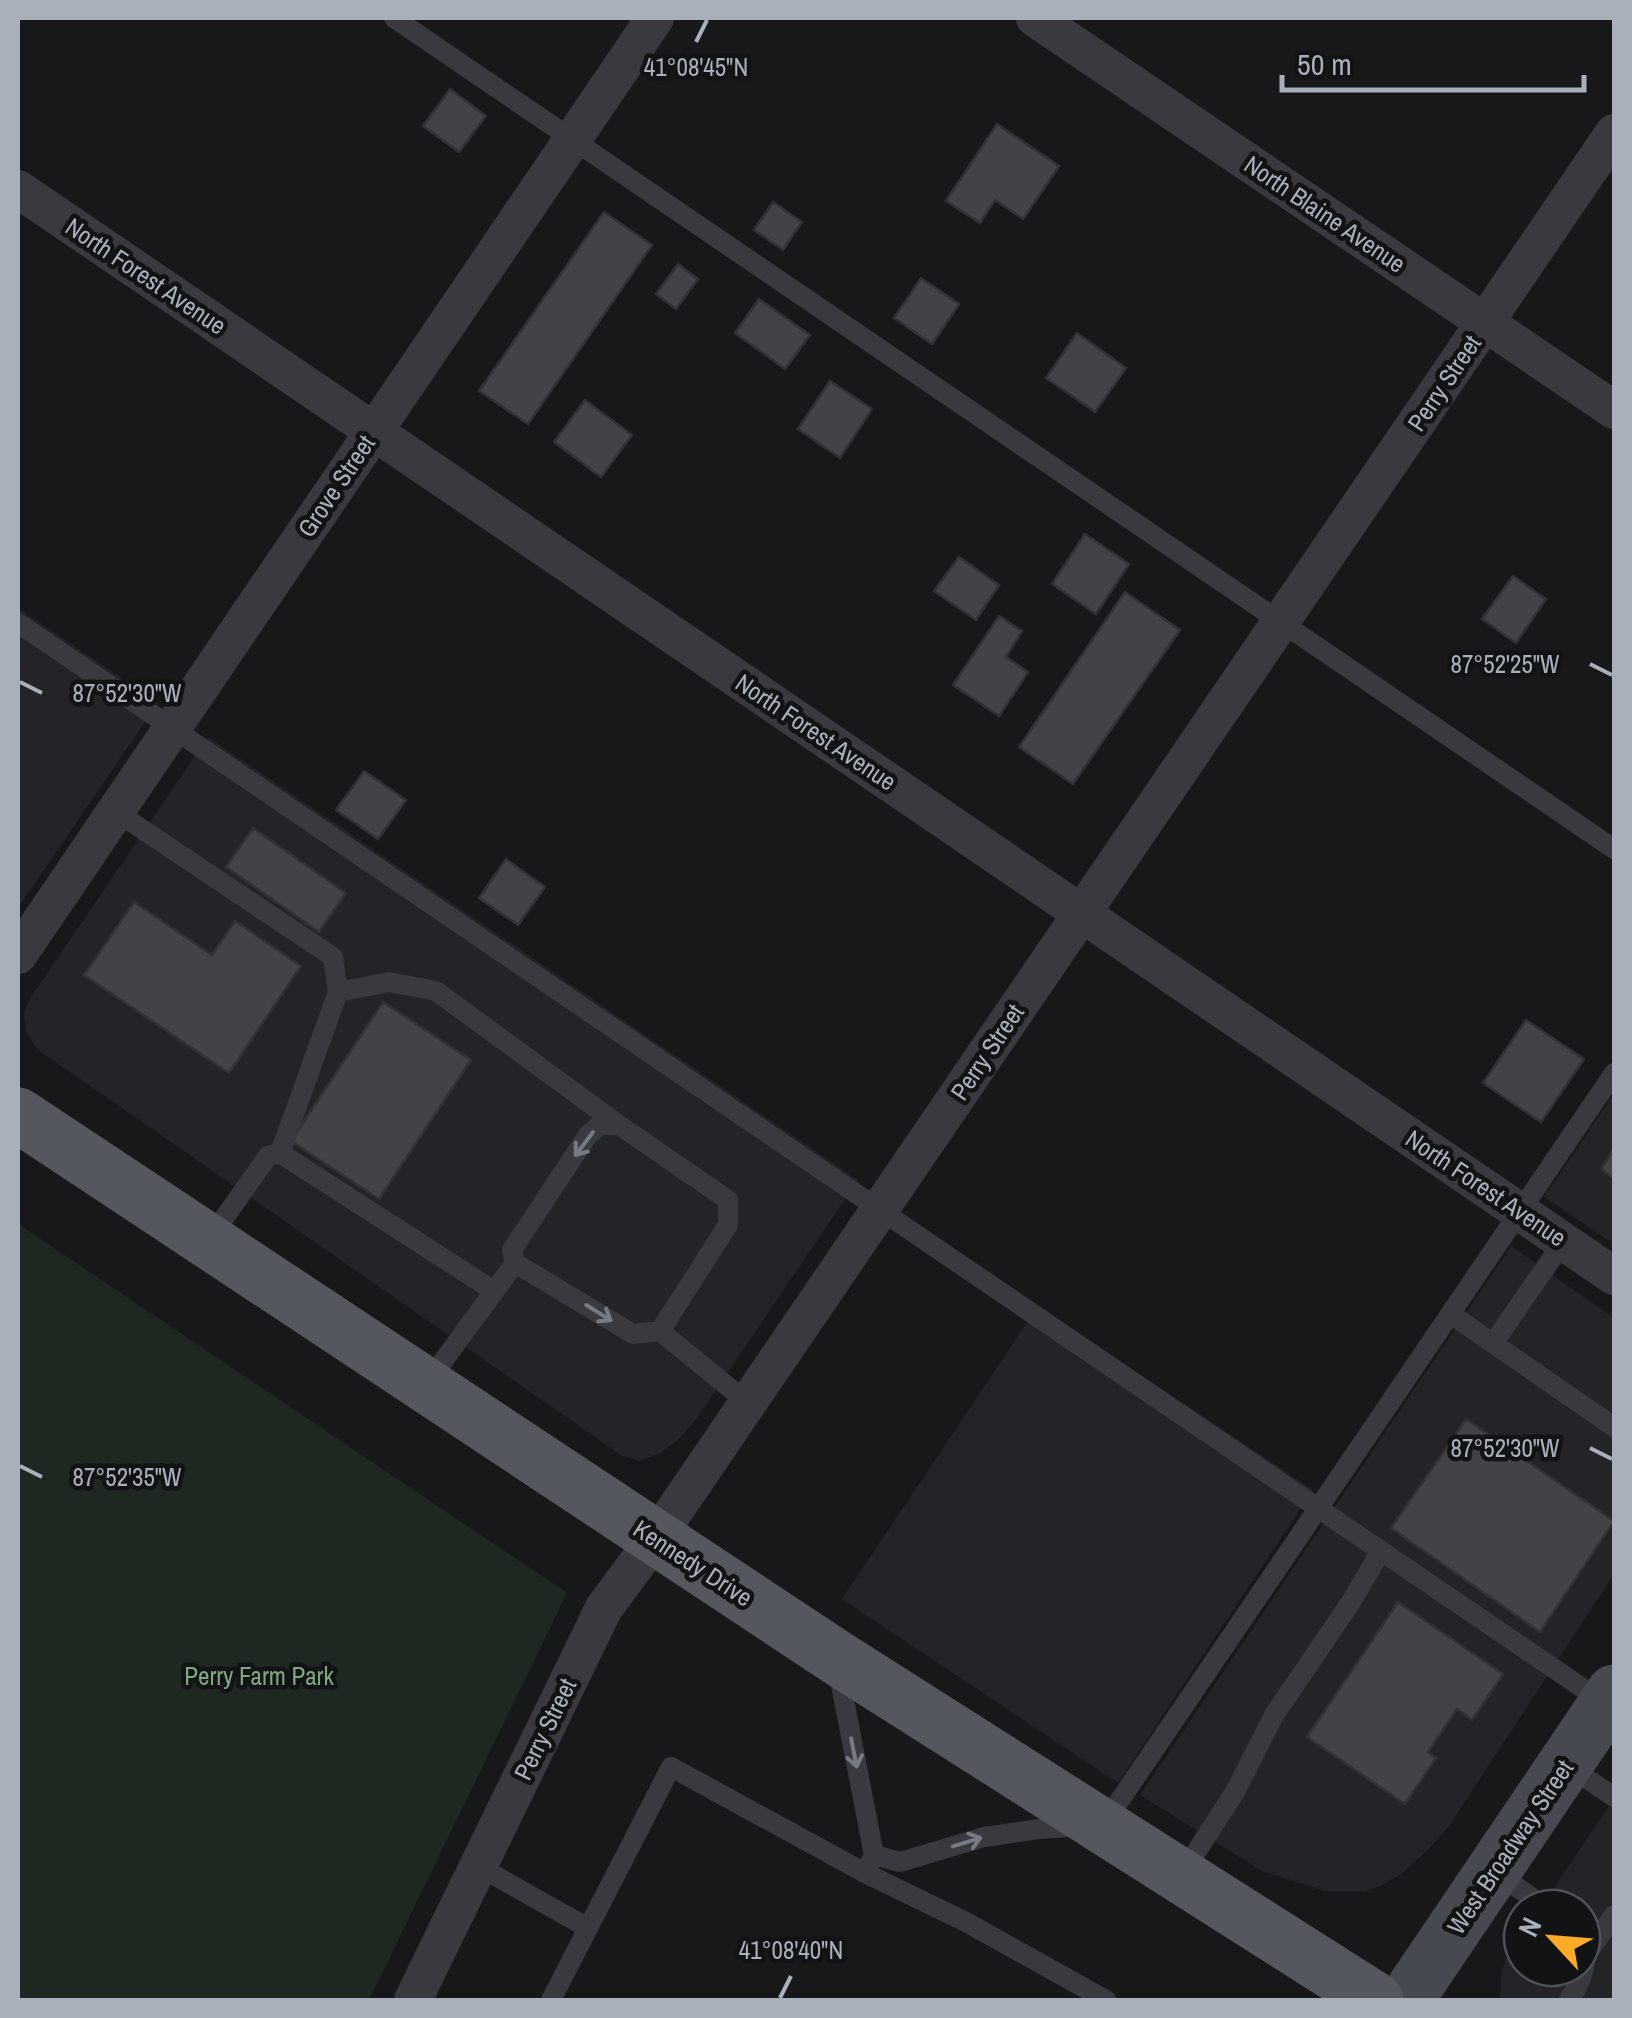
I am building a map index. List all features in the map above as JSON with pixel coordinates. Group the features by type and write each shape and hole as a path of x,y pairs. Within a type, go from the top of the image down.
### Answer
{"main road":[{"name":"Kennedy Drive","path":"18,1115 836,1657 1376,2000"},
{"name":"West Broadway Street","path":"1406,2000 1612,1702"}],"street":[{"name":"Grove Street","path":"21,942 172,728 655,18"},
{"name":"North Blaine Avenue","path":"1035,18 1614,410"},
{"name":"Perry Street","path":"413,2000 604,1608 1614,133"},
{"name":"North Forest Avenue","path":"18,188 1614,1276"}],"lane":[{"path":"394,18 1614,849"},
{"path":"18,623 1381,1551 1612,1702"},
{"path":"115,811 333,958 338,992 280,1153"},
{"path":"338,992 389,982 436,991 728,1200 728,1225 660,1332"},
{"path":"869,1864 900,1862 984,1837 1103,1825 1614,1073"},
{"path":"619,1124 600,1126 588,1135 512,1250 515,1264 633,1334 660,1332 748,1403"},
{"path":"208,1242 268,1156 280,1153 494,1291"},
{"path":"1494,1342 1564,1241"},
{"path":"425,1386 515,1264"},
{"path":"1452,1315 1614,1427"},
{"path":"1181,1875 1235,1792 1274,1715 1381,1551"},
{"path":"836,1657 869,1864"},
{"path":"1566,1765 1614,1797"},
{"path":"551,2000 671,1767 869,1864 1106,2000"},
{"path":"478,1866 588,1928"},
{"path":"1494,1871 1518,1888"}],"shaded area":[{"path":"18,608 158,703 18,908"},
{"path":"208,737 858,1180 697,1418 660,1453 640,1461 621,1455 37,1049 26,1030 24,1012 31,997"},
{"path":"1614,1094 1614,1244 1544,1197"},
{"path":"1511,1246 1614,1318 1614,1574 1449,1826 1401,1874 1365,1891 1325,1891 1262,1871 1140,1795"},
{"path":"1038,1306 1313,1490 1118,1783 842,1599"},
{"path":"1614,1799 1614,2000 1500,2000 1502,1971 1502,1988 1602,1988 1602,1888 1554,1888"}],"green space":[{"name":"Perry Farm Park","path":"18,1224 567,1593 369,2000 18,2000"}],"building":[{"path":"450,89 486,116 459,152 423,126"},
{"path":"997,124 1059,166 1023,219 995,200 980,223 946,201"},
{"path":"773,202 802,222 783,250 754,230"},
{"path":"604,212 652,245 528,424 479,391"},
{"path":"678,264 698,279 676,309 656,294"},
{"path":"921,278 959,304 932,344 894,318"},
{"path":"759,299 810,335 785,369 735,333"},
{"path":"1077,333 1126,368 1095,412 1046,378"},
{"path":"830,381 872,409 840,458 798,429"},
{"path":"585,400 632,435 601,477 554,442"},
{"path":"1085,534 1129,564 1096,614 1052,584"},
{"path":"959,557 999,585 976,620 934,591"},
{"path":"1513,576 1546,599 1516,643 1482,619"},
{"path":"1125,592 1180,630 1073,784 1019,747"},
{"path":"999,616 1022,631 1006,657 1028,672 999,716 953,685"},
{"path":"364,771 406,800 378,839 336,810"},
{"path":"253,828 346,893 319,932 226,867"},
{"path":"506,859 545,887 518,925 479,898"},
{"path":"134,902 212,955 235,921 301,966 229,1073 84,975"},
{"path":"383,1002 471,1060 379,1199 291,1141"},
{"path":"1526,1020 1584,1059 1541,1122 1483,1083"},
{"path":"1614,1149 1614,1179 1601,1169"},
{"path":"1466,1419 1614,1521 1540,1632 1391,1528"},
{"path":"1398,1602 1503,1674 1472,1720 1457,1709 1428,1752 1436,1758 1405,1804 1307,1737"}]}
